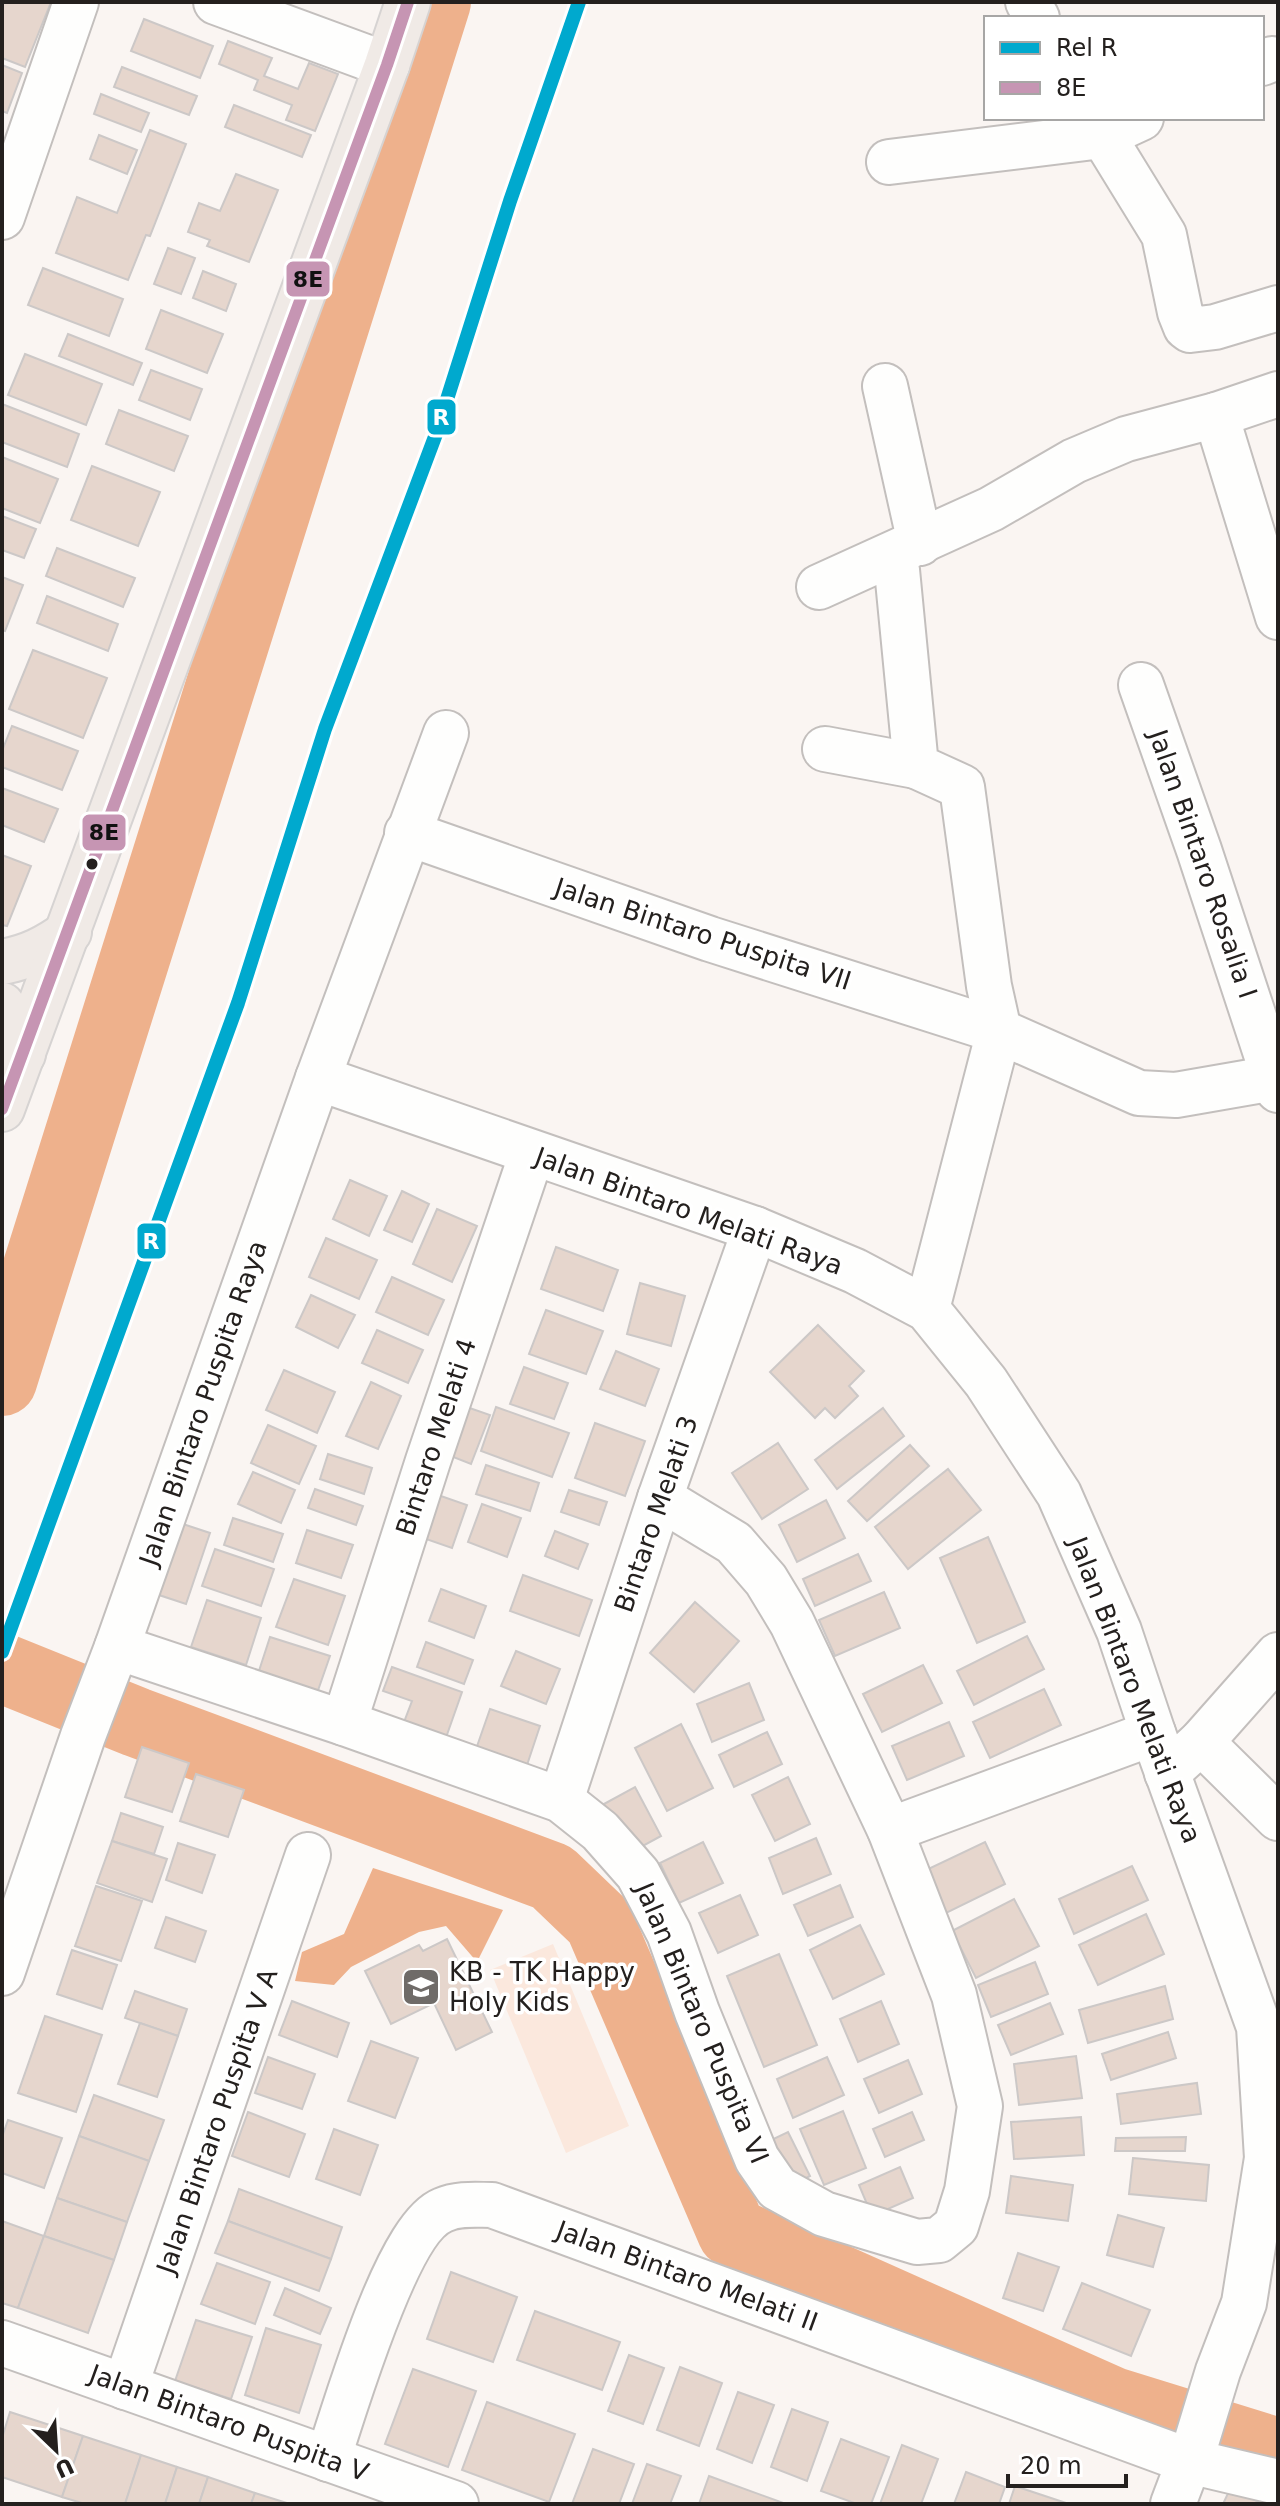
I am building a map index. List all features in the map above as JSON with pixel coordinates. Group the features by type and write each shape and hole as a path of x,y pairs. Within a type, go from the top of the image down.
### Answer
{"main road":[{"path":"2,1109 408,2"},
{"path":"2,962 24,958 48,947 69,932"},
{"path":"2,1005 23,1054"}],"street":[{"path":"2,217 76,2"},
{"path":"216,2 387,65"},
{"path":"889,162 1131,120"},
{"path":"1097,127 1164,235 1186,327 1190,330 1215,327 1278,308"},
{"path":"885,386 908,556 916,766"},
{"path":"819,587 908,556 1074,461 1126,439 1216,415 1278,394"},
{"path":"1216,415 1278,617"},
{"name":"Jalan Bintaro Rosalia I","path":"1141,685 1276,1084"},
{"name":"Jalan Bintaro Puspita Raya","path":"2,1973 83,1736 112,1662 318,1078 446,733"},
{"path":"825,749 916,766 962,787 989,986 999,1031 927,1309"},
{"name":"Jalan Bintaro Puspita VII","path":"407,833 710,939 999,1031 1139,1093 1176,1095 1276,1084"},
{"name":"Jalan Bintaro Melati Raya","path":"318,1078 755,1229 855,1271 927,1309 986,1382 1059,1494 1119,1631 1270,2066 1267,2158 1244,2303 1173,2504"},
{"name":"Bintaro Melati 4","path":"344,1723 432,1447 532,1153"},
{"name":"Bintaro Melati 3","path":"561,1800 660,1498 755,1229"},
{"path":"660,1498 734,1543 766,1580 792,1623 890,1830 1153,1733"},
{"path":"1167,1773 1201,1742 1278,1655"},
{"name":"Jalan Bintaro Puspita VI","path":"112,1662 344,1723 561,1800 600,1831 638,1874 669,1933 697,2012 757,2159 777,2188 824,2214 917,2242 939,2240 956,2226 967,2191 980,2106 954,1995 890,1830"},
{"path":"1201,1742 1278,1818"},
{"name":"Jalan Bintaro Puspita V A","path":"125,2387 308,1855"},
{"name":"Jalan Bintaro Melati II","path":"328,2459 376,2316 407,2253 422,2228 441,2210 466,2204 492,2205 1278,2482"},
{"name":"Jalan Bintaro Puspita V","path":"2,2343 456,2504"}],"shaded area":[{"path":"373,1868 503,1910 477,1962 446,1926 419,1932 351,1967 334,1985 295,1981 302,1952 344,1934"},
{"path":"553,1944 629,2126 566,2153 490,1970"}],"building":[{"path":"2,2 51,2 25,67 2,58"},
{"path":"144,19 213,46 200,78 131,51"},
{"path":"228,41 272,58 264,76 298,89 309,63 338,74 315,131 286,120 292,105 254,90 258,80 219,64"},
{"path":"2,65 22,73 7,113 2,111"},
{"path":"122,67 197,96 189,115 114,87"},
{"path":"101,94 149,113 141,132 94,114"},
{"path":"234,105 311,135 302,157 225,127"},
{"path":"150,130 186,144 150,236 146,235 128,280 56,253 77,197 117,213"},
{"path":"99,135 137,150 127,174 90,159"},
{"path":"236,174 278,190 249,262 207,246 210,240 188,232 199,203 220,211"},
{"path":"168,248 195,258 181,294 154,284"},
{"path":"43,268 123,299 109,336 28,305"},
{"path":"203,271 236,284 226,311 193,298"},
{"path":"161,310 223,334 207,373 146,349"},
{"path":"68,334 142,363 133,385 59,356"},
{"path":"25,354 102,384 86,425 8,395"},
{"path":"151,370 202,389 190,420 139,400"},
{"path":"2,404 79,434 67,467 2,442"},
{"path":"119,410 188,436 174,471 106,444"},
{"path":"2,457 58,479 40,523 2,508"},
{"path":"92,466 160,492 138,546 71,520"},
{"path":"2,516 36,529 24,558 2,550"},
{"path":"57,548 135,578 123,607 46,576"},
{"path":"2,577 23,585 5,631 2,630"},
{"path":"47,596 118,624 108,651 37,623"},
{"path":"33,650 107,678 83,738 9,709"},
{"path":"12,726 78,751 62,790 2,767 2,751"},
{"path":"2,788 58,809 44,842 2,825"},
{"path":"2,855 31,866 7,926 2,925"},
{"path":"350,1180 387,1196 369,1236 333,1219"},
{"path":"402,1191 429,1204 412,1242 384,1230"},
{"path":"437,1209 477,1226 452,1282 413,1264"},
{"path":"326,1238 377,1260 359,1299 309,1277"},
{"path":"556,1247 618,1270 603,1311 541,1289"},
{"path":"392,1277 444,1300 428,1335 376,1312"},
{"path":"640,1283 685,1296 671,1346 627,1334"},
{"path":"311,1295 355,1315 338,1348 296,1327"},
{"path":"546,1310 603,1331 586,1374 529,1354"},
{"path":"818,1325 864,1371 849,1386 858,1396 835,1418 825,1408 815,1418 770,1372"},
{"path":"377,1330 423,1350 408,1383 362,1363"},
{"path":"616,1351 659,1369 645,1406 600,1389"},
{"path":"524,1367 568,1383 554,1419 510,1404"},
{"path":"284,1370 335,1392 317,1433 266,1410"},
{"path":"371,1382 401,1396 378,1449 346,1436"},
{"path":"461,1405 490,1415 471,1464 443,1453"},
{"path":"496,1407 569,1433 552,1477 481,1451"},
{"path":"883,1408 904,1436 837,1489 815,1460"},
{"path":"595,1423 645,1441 625,1496 575,1478"},
{"path":"268,1425 316,1446 299,1484 251,1463"},
{"path":"778,1443 808,1489 762,1519 732,1473"},
{"path":"910,1445 929,1466 867,1521 848,1501"},
{"path":"328,1454 372,1468 364,1494 320,1479"},
{"path":"486,1465 539,1483 530,1511 476,1494"},
{"path":"948,1469 981,1510 908,1569 875,1527"},
{"path":"253,1472 295,1490 281,1523 238,1504"},
{"path":"315,1489 363,1506 356,1525 308,1508"},
{"path":"569,1490 607,1502 599,1525 561,1512"},
{"path":"438,1495 467,1505 452,1548 423,1538"},
{"path":"826,1500 845,1538 797,1562 779,1525"},
{"path":"482,1504 521,1518 507,1557 468,1542"},
{"path":"233,1518 283,1534 273,1562 224,1545"},
{"path":"183,1524 210,1533 186,1604 159,1595"},
{"path":"307,1530 353,1545 341,1578 296,1563"},
{"path":"555,1531 588,1544 578,1569 545,1556"},
{"path":"988,1537 1025,1622 977,1643 940,1558"},
{"path":"215,1549 274,1569 261,1606 202,1586"},
{"path":"858,1554 871,1581 815,1606 803,1579"},
{"path":"523,1575 592,1600 579,1636 510,1611"},
{"path":"294,1579 345,1596 328,1645 276,1627"},
{"path":"441,1589 486,1606 474,1638 429,1621"},
{"path":"884,1592 900,1628 835,1656 819,1620"},
{"path":"207,1600 261,1618 246,1665 191,1647"},
{"path":"695,1602 739,1641 694,1692 650,1653"},
{"path":"1027,1636 1044,1669 974,1705 957,1671"},
{"path":"270,1637 330,1656 315,1699 256,1680"},
{"path":"426,1642 473,1660 464,1684 417,1667"},
{"path":"516,1651 560,1669 546,1704 501,1686"},
{"path":"923,1665 942,1703 882,1732 863,1694"},
{"path":"392,1667 462,1692 443,1746 401,1730 412,1701 383,1691"},
{"path":"749,1683 764,1720 712,1742 697,1704"},
{"path":"1044,1689 1061,1725 990,1758 973,1722"},
{"path":"490,1709 540,1726 526,1768 475,1752"},
{"path":"949,1722 964,1756 907,1780 892,1746"},
{"path":"681,1724 713,1788 667,1811 635,1748"},
{"path":"767,1732 782,1764 734,1787 719,1755"},
{"path":"142,1747 189,1763 172,1812 125,1797"},
{"path":"196,1774 244,1790 228,1837 180,1821"},
{"path":"788,1777 810,1824 775,1841 752,1795"},
{"path":"635,1787 661,1836 630,1853 604,1804"},
{"path":"121,1813 163,1827 154,1854 112,1841"},
{"path":"816,1838 831,1874 783,1894 769,1858"},
{"path":"112,1841 167,1859 152,1902 97,1883"},
{"path":"703,1842 723,1883 679,1903 660,1863"},
{"path":"985,1842 1005,1884 942,1915 922,1872"},
{"path":"178,1843 215,1855 202,1893 166,1880"},
{"path":"1132,1866 1148,1900 1074,1934 1059,1899"},
{"path":"840,1885 853,1917 808,1936 794,1905"},
{"path":"96,1886 142,1901 121,1961 75,1946"},
{"path":"740,1895 758,1935 718,1953 699,1913"},
{"path":"1014,1899 1039,1946 976,1978 952,1931"},
{"path":"1146,1914 1164,1954 1098,1985 1079,1945"},
{"path":"166,1917 206,1931 195,1962 155,1948"},
{"path":"860,1925 884,1974 833,1999 810,1950"},
{"name":"KB - TK Happy Holy Kids","path":"447,1939 492,2032 456,2050 434,2003 391,2024 365,1971 419,1945 423,1951"},
{"path":"72,1950 117,1965 102,2009 57,1994"},
{"path":"779,1954 817,2045 764,2067 727,1976"},
{"path":"1035,1962 1048,1994 991,2017 978,1985"},
{"path":"1165,1986 1173,2019 1088,2043 1079,2010"},
{"path":"135,1991 187,2009 178,2036 125,2018"},
{"path":"292,2001 349,2023 337,2057 279,2035"},
{"path":"881,2001 899,2044 858,2062 840,2019"},
{"path":"1050,2003 1063,2034 1011,2055 998,2025"},
{"path":"45,2016 102,2035 76,2112 18,2093"},
{"path":"140,2023 178,2036 157,2097 118,2084"},
{"path":"1168,2032 1176,2058 1111,2080 1102,2054"},
{"path":"371,2041 418,2058 395,2118 348,2101"},
{"path":"1076,2056 1082,2098 1019,2105 1014,2064"},
{"path":"268,2057 315,2074 302,2109 255,2093"},
{"path":"827,2057 844,2095 793,2118 777,2079"},
{"path":"908,2060 922,2094 879,2113 864,2079"},
{"path":"1197,2083 1201,2114 1121,2124 1117,2094"},
{"path":"94,2095 164,2120 149,2161 79,2136"},
{"path":"843,2111 866,2168 824,2185 800,2129"},
{"path":"248,2112 305,2134 289,2177 232,2156"},
{"path":"912,2112 924,2140 885,2157 873,2129"},
{"path":"1081,2117 1084,2155 1014,2159 1011,2122"},
{"path":"8,2120 62,2138 44,2188 2,2173 2,2137"},
{"path":"334,2129 378,2145 360,2195 316,2179"},
{"path":"788,2132 810,2176 787,2188 765,2143"},
{"path":"79,2136 149,2161 127,2222 57,2198"},
{"path":"1186,2137 1185,2151 1115,2151 1116,2138"},
{"path":"1133,2158 1209,2165 1206,2201 1129,2194"},
{"path":"900,2167 913,2198 872,2216 859,2185"},
{"path":"1011,2176 1073,2185 1068,2221 1006,2213"},
{"path":"239,2189 342,2227 331,2259 228,2221"},
{"path":"57,2198 127,2222 114,2260 44,2236"},
{"path":"1118,2215 1164,2228 1153,2267 1107,2255"},
{"path":"2,2221 44,2236 18,2308 2,2303"},
{"path":"228,2221 331,2259 319,2291 215,2253"},
{"path":"44,2236 114,2260 88,2333 18,2308"},
{"path":"1018,2253 1059,2267 1043,2311 1003,2298"},
{"path":"217,2263 270,2282 255,2324 201,2304"},
{"path":"451,2272 517,2297 493,2362 427,2339"},
{"path":"1082,2283 1150,2310 1131,2356 1063,2329"},
{"path":"285,2288 331,2308 320,2334 274,2315"},
{"path":"535,2311 620,2342 602,2390 517,2360"},
{"path":"196,2320 252,2337 231,2399 175,2381"},
{"path":"266,2328 321,2345 299,2413 245,2395"},
{"path":"629,2355 664,2368 643,2424 608,2411"},
{"path":"680,2367 722,2383 699,2446 657,2430"},
{"path":"413,2369 476,2391 448,2467 385,2444"},
{"path":"738,2392 774,2405 752,2463 717,2449"},
{"path":"487,2402 575,2434 549,2502 462,2470"},
{"path":"792,2409 828,2422 807,2481 771,2467"},
{"path":"10,2412 83,2436 62,2497 2,2477 2,2438"},
{"path":"83,2436 141,2455 125,2504 85,2504 62,2497"},
{"path":"841,2439 889,2457 871,2504 857,2504 821,2491"},
{"path":"902,2445 938,2459 921,2504 880,2504"},
{"path":"593,2449 634,2464 619,2504 572,2504"},
{"path":"141,2455 177,2467 165,2504 125,2504"},
{"path":"647,2464 681,2476 670,2504 632,2504"},
{"path":"177,2467 208,2477 199,2504 165,2504"},
{"path":"966,2472 1005,2487 999,2504 954,2504"},
{"path":"709,2476 786,2504 699,2504"},
{"path":"208,2477 255,2493 251,2504 199,2504"},
{"path":"1015,2486 1069,2504 1009,2504"},
{"path":"1230,2489 1264,2504 1223,2504"},
{"path":"255,2493 290,2504 251,2504"}],"waterway":[{"path":"2,1381 436,2"},
{"path":"2,1668 136,1722 552,1877 599,1922 732,2232 1113,2402 1278,2453"}],"rail line":[{"name":"R","path":"2,1652 238,1003 325,729 436,434 510,201 579,2"}],"transit line":[{"name":"8E","path":"2,1109 408,2"}],"place":[{"name":"KB - TK Happy Holy Kids","path":"421,1987"}]}
